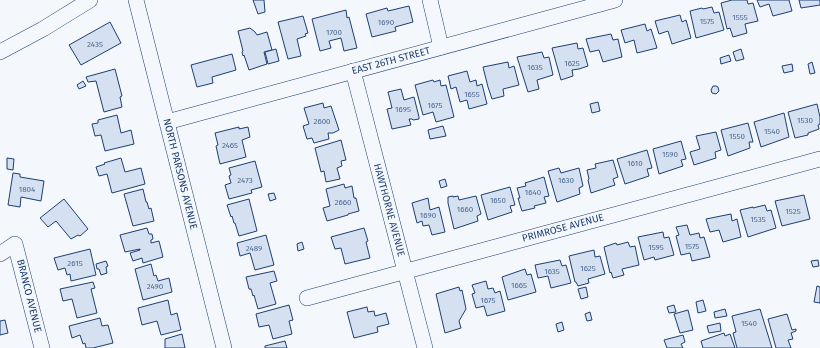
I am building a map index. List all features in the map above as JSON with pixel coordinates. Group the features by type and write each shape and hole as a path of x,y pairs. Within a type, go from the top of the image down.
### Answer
{"street":[{"path":"0,52 43,29 90,0"},
{"name":"NORTH PARSONS AVENUE","path":"136,0 224,348"},
{"path":"430,0 441,47"},
{"name":"EAST 26TH STREET","path":"167,122 615,0"},
{"name":"HAWTHORNE AVENUE","path":"353,71 426,348"},
{"name":"PRIMROSE AVENUE","path":"307,298 820,159"},
{"name":"BRANCO AVENUE","path":"0,254 15,244 42,348"}],"building":[{"path":"253,0 264,0 265,12 258,14"},
{"path":"732,0 747,0 748,4 753,3 758,21 745,24 747,33 733,37 730,28 727,29 721,3"},
{"path":"757,0 789,0 792,11 773,16 769,4 760,7"},
{"path":"799,0 820,0 820,5 801,8"},
{"path":"409,6 413,22 395,27 396,31 372,37 366,14 387,8 388,11"},
{"path":"712,7 714,13 719,12 724,30 696,38 690,11"},
{"path":"346,10 347,18 349,17 357,48 344,51 341,38 329,41 331,48 320,51 312,19"},
{"path":"680,15 682,22 686,20 691,38 672,44 668,31 659,34 655,21"},
{"path":"303,16 308,33 305,34 306,36 297,39 301,56 288,59 278,22"},
{"path":"110,22 121,43 81,65 69,45"},
{"path":"645,24 647,31 651,29 657,48 637,53 634,40 625,43 621,30"},
{"path":"250,28 257,35 267,32 272,50 264,52 267,64 249,70 244,55 243,56 238,31"},
{"path":"611,34 613,40 618,39 622,57 603,62 599,50 590,52 586,39"},
{"path":"577,43 578,49 583,48 588,66 572,70 573,76 561,80 552,48"},
{"path":"276,49 279,61 268,64 265,52"},
{"path":"741,49 744,59 736,61 733,52"},
{"path":"542,52 544,58 549,57 553,75 537,80 539,89 528,92 517,57"},
{"path":"232,54 236,70 212,77 213,83 197,87 191,65"},
{"path":"729,55 731,61 721,64 720,58"},
{"path":"508,62 509,68 514,66 519,85 503,89 504,96 492,99 483,67"},
{"path":"812,62 815,73 810,74 808,64"},
{"path":"792,64 793,71 784,73 782,66"},
{"path":"115,69 122,96 120,97 122,107 104,112 96,81 88,82 86,77"},
{"path":"467,71 470,82 476,80 477,86 482,84 487,104 469,109 467,100 460,102 456,87 451,89 448,76"},
{"path":"433,80 434,82 440,80 441,86 446,85 454,117 436,122 433,112 423,115 415,85"},
{"path":"83,81 86,86 79,89 77,85"},
{"path":"713,86 718,87 719,91 716,94 712,93 711,90"},
{"path":"401,89 404,100 414,97 419,119 409,119 411,125 392,129 387,109 392,108 388,92"},
{"path":"598,102 600,111 592,113 590,104"},
{"path":"323,103 324,108 331,106 339,130 333,133 328,133 329,139 314,143 312,138 307,139 303,126 309,124 304,108"},
{"path":"817,104 820,117 820,124 818,125 819,129 808,133 808,135 795,138 788,112"},
{"path":"784,113 789,137 761,147 754,122"},
{"path":"117,115 121,133 131,130 134,144 105,151 101,135 95,136 92,124 98,123 98,120"},
{"path":"748,123 753,142 749,142 750,148 728,156 721,130"},
{"path":"443,126 446,136 430,139 428,130"},
{"path":"239,127 239,129 248,127 250,137 242,140 246,157 220,164 215,133"},
{"path":"716,132 721,150 715,152 716,158 694,165 690,152 700,149 696,136"},
{"path":"341,140 346,160 341,161 342,166 337,168 340,179 326,182 324,171 321,172 315,148"},
{"path":"681,141 686,159 681,160 683,166 659,174 653,149"},
{"path":"647,150 652,168 647,169 649,176 625,184 617,159"},
{"path":"7,158 14,159 13,170 7,169"},
{"path":"121,158 125,172 141,168 145,184 112,193 107,174 99,176 96,167"},
{"path":"613,160 618,177 613,179 615,185 591,193 587,170 596,168 595,164"},
{"path":"255,161 262,187 251,190 252,193 229,199 225,185 231,183 229,168"},
{"path":"559,168 561,173 579,168 583,186 579,188 580,194 557,202 548,171"},
{"path":"13,173 20,174 20,177 44,181 41,201 21,197 20,207 8,205"},
{"path":"544,177 549,196 544,197 546,203 534,206 535,208 522,211 517,188 526,186 525,183"},
{"path":"445,179 447,186 441,188 439,181"},
{"path":"344,184 345,188 352,186 354,198 356,198 359,211 327,221 323,208 330,206 326,189"},
{"path":"510,187 515,205 510,206 512,212 488,220 481,195"},
{"path":"143,189 146,202 149,209 151,208 154,221 133,226 124,194"},
{"path":"274,193 276,199 270,201 268,194"},
{"path":"804,195 810,219 782,226 775,201"},
{"path":"458,196 459,200 476,196 481,214 477,216 478,221 454,229 448,203 448,197"},
{"path":"428,198 430,210 439,207 445,232 432,235 429,225 423,226 422,221 417,223 412,203"},
{"path":"64,199 88,229 80,236 78,235 71,239 56,221 48,227 40,218"},
{"path":"249,199 257,231 239,236 227,205"},
{"path":"765,205 767,211 771,210 776,228 748,237 740,210"},
{"path":"731,214 732,221 737,219 741,237 723,242 719,230 710,232 706,219"},
{"path":"687,225 690,235 699,233 700,238 704,237 710,257 692,261 690,253 681,255 676,236 679,235 676,227"},
{"path":"147,228 149,234 152,234 153,239 151,240 151,243 159,241 163,257 143,263 142,258 133,261 130,253 140,249 125,252 120,235"},
{"path":"364,228 368,241 366,242 370,258 345,264 341,248 335,249 331,237"},
{"path":"663,232 664,238 669,237 674,255 655,260 654,257 644,260 638,237"},
{"path":"266,235 274,265 255,270 250,253 240,256 237,243"},
{"path":"302,242 304,249 298,251 297,244"},
{"path":"628,242 630,247 635,246 639,265 622,269 624,275 613,278 611,272 610,273 604,247 616,243 617,245"},
{"path":"90,249 96,275 71,281 70,274 67,275 65,268 58,270 54,258"},
{"path":"594,250 595,257 600,256 605,274 588,279 589,283 578,286 575,282 569,256"},
{"path":"560,260 562,266 566,265 571,283 551,288 548,276 538,278 535,265"},
{"path":"818,260 819,266 813,267 811,261"},
{"path":"106,261 108,266 106,267 107,273 101,275 96,264"},
{"path":"151,264 154,276 156,275 158,281 169,278 172,292 143,300 135,269"},
{"path":"525,269 527,275 531,274 536,292 508,300 502,277"},
{"path":"274,271 277,281 270,283 276,304 258,309 254,295 253,296 251,289 249,289 246,277"},
{"path":"486,281 488,289 493,288 495,293 500,291 505,311 487,316 484,306 476,308 472,294 475,293 472,285"},
{"path":"93,282 95,288 91,289 97,313 77,318 72,299 63,301 60,289"},
{"path":"817,286 820,287 820,303 814,302"},
{"path":"459,287 460,291 462,290 466,309 459,321 461,328 445,333 436,294"},
{"path":"586,287 588,297 581,299 578,289"},
{"path":"168,300 171,315 177,313 181,330 161,335 157,321 142,325 138,308"},
{"path":"703,300 706,311 698,313 696,302"},
{"path":"289,305 293,320 289,321 292,334 273,339 269,325 259,327 256,314"},
{"path":"674,305 676,312 669,313 667,307"},
{"path":"367,307 368,312 374,311 375,316 386,313 389,324 377,327 378,332 354,338 347,312"},
{"path":"725,309 727,316 715,318 714,312"},
{"path":"760,309 772,348 737,348 733,333 736,332 732,316"},
{"path":"688,310 693,330 680,333 674,314"},
{"path":"590,312 592,320 587,321 585,314"},
{"path":"787,314 792,330 796,329 796,331 791,333 793,339 788,340 791,348 776,348 768,319"},
{"path":"100,318 102,326 108,325 113,343 93,348 86,348 80,335 72,338 69,326"},
{"path":"5,320 8,333 0,335 0,321"},
{"path":"562,322 564,330 558,332 556,324"},
{"path":"720,323 721,331 709,333 707,326"},
{"path":"724,333 725,336 730,334 735,348 703,348 701,341"},
{"path":"182,334 185,348 165,348 165,339"},
{"path":"683,335 685,342 681,344 683,348 667,348 664,340"},
{"path":"285,341 287,348 265,348 265,346"}]}
